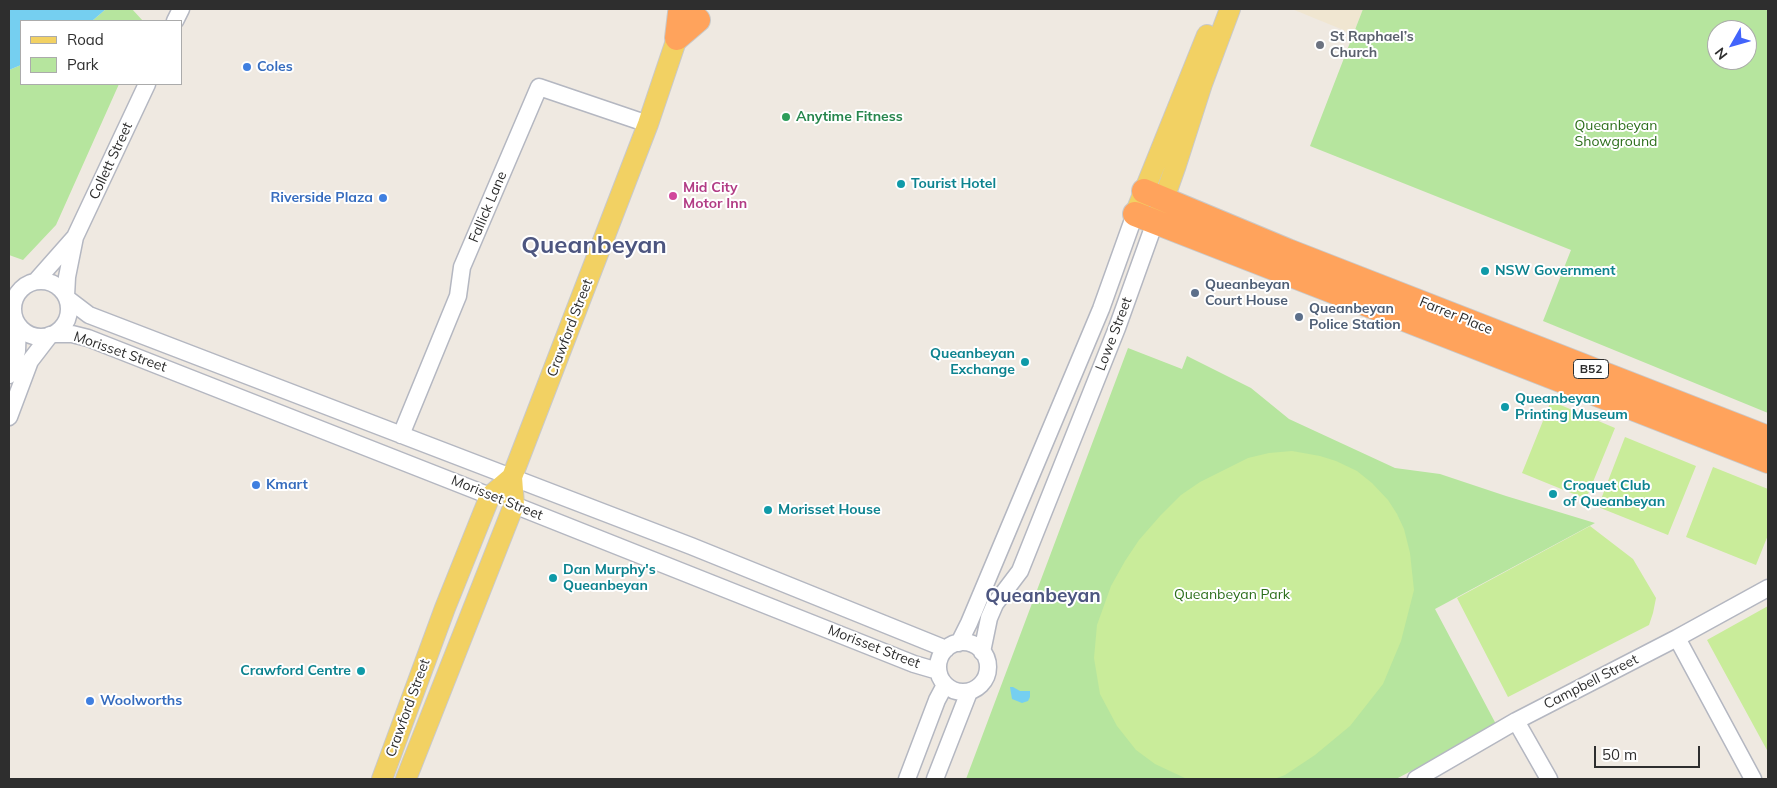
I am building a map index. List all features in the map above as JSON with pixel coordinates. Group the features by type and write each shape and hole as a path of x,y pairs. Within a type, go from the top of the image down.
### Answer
{"highway":[{"name":"Crawford Street","path":"677,38 691,13"},
{"name":"Farrer Place","path":"1154,195 1409,309 1768,461"},
{"name":"Farrer Place","path":"1145,218 1409,309 1768,438"}],"main road":[{"name":"Lowe Street","path":"1154,195 1217,9"},
{"name":"Lowe Street","path":"1145,218 1202,84 1230,9"},
{"name":"Crawford Street","path":"406,779 514,505 512,477 648,124 677,38"},
{"name":"Crawford Street","path":"382,779 445,608 490,496 512,477"},
{"name":"Morisset Street","path":"490,496 514,505"}],"street":[{"name":"Collett Street","path":"67,298 67,277 75,237 147,85"},
{"name":"Fallick Lane","path":"401,435 458,296 462,267 539,87 648,124"},
{"name":"Lowe Street","path":"952,646 969,623 1101,309 1145,218"},
{"name":"Lowe Street","path":"982,652 989,618 995,604 1020,571 1117,328 1145,218"},
{"name":"Collett Street","path":"34,281 75,237"},
{"path":"9,282 45,280 54,283 67,298 69,308 68,317 61,328 52,335 30,361 9,417"},
{"path":"9,374 17,351 13,312 16,296 22,288 34,281"},
{"name":"Morisset Street","path":"67,298 89,315 952,646"},
{"path":"14,321 30,335 42,337 52,335"},
{"name":"Morisset Street","path":"52,335 72,334 88,338 490,496"},
{"name":"Morisset Street","path":"514,505 914,664 942,678"},
{"name":"Campbell Street","path":"1416,779 1516,720 1677,638 1768,588"},
{"path":"1677,638 1753,779"},
{"path":"907,779 937,700 942,678 940,659 952,646 972,644 982,652 987,660 988,669 986,677 982,684 969,692 958,692 942,678"},
{"path":"935,779 969,692"},
{"path":"1516,720 1549,779"}],"shaded area":[{"path":"1292,9 1363,9 1353,34"}],"green space":[{"path":"106,9 132,9 142,20 93,20"},
{"name":"Queanbeyan Showground","path":"1363,9 1768,9 1768,413 1543,321 1571,250 1310,146"},
{"path":"20,65 20,85 119,85 56,225 23,260 9,255 9,70"},
{"name":"Queanbeyan Park","path":"1128,348 1182,369 1187,356 1251,388 1289,419 1395,468 1440,474 1595,523 1435,609 1497,726 1396,779 966,779"},
{"path":"1551,401 1615,428 1586,499 1522,473"},
{"path":"1625,437 1696,466 1668,535 1598,507"},
{"path":"1292,451 1320,456 1357,471 1388,500 1397,514 1404,529 1410,553 1414,590 1401,641 1383,684 1350,726 1315,755 1285,775 1274,779 1187,779 1155,764 1136,750 1117,726 1100,694 1094,658 1097,625 1111,586 1125,561 1139,540 1181,495 1200,482 1248,458 1269,453"},
{"path":"1713,467 1768,489 1768,535 1756,565 1686,537"},
{"path":"1590,526 1633,559 1656,598 1649,625 1508,697 1457,598"},
{"path":"1768,606 1768,752 1707,640"}],"water":[{"path":"9,9 106,9 93,20 20,20 20,65 9,70"},
{"path":"1010,687 1020,691 1030,691 1028,701 1022,703 1012,699"}],"place":[{"name":"St Raphael’s Church","path":"1320,45"},
{"name":"Coles","path":"247,67"},
{"name":"Anytime Fitness","path":"786,117"},
{"name":"Tourist Hotel","path":"901,184"},
{"name":"Mid City Motor Inn","path":"673,196"},
{"name":"Riverside Plaza","path":"383,198"},
{"name":"NSW Government","path":"1485,271"},
{"name":"Queanbeyan Court House","path":"1195,293"},
{"name":"Queanbeyan Police Station","path":"1299,317"},
{"name":"Queanbeyan Exchange","path":"1025,362"},
{"name":"Queanbeyan Printing Museum","path":"1505,407"},
{"name":"Kmart","path":"256,485"},
{"name":"Croquet Club of Queanbeyan","path":"1553,494"},
{"name":"Morisset House","path":"768,510"},
{"name":"Dan Murphy's Queanbeyan","path":"553,578"},
{"name":"Crawford Centre","path":"361,671"},
{"name":"Woolworths","path":"90,701"}],"district":[{"name":"Queanbeyan","path":"594,246"},
{"name":"Queanbeyan","path":"1043,596"}]}
